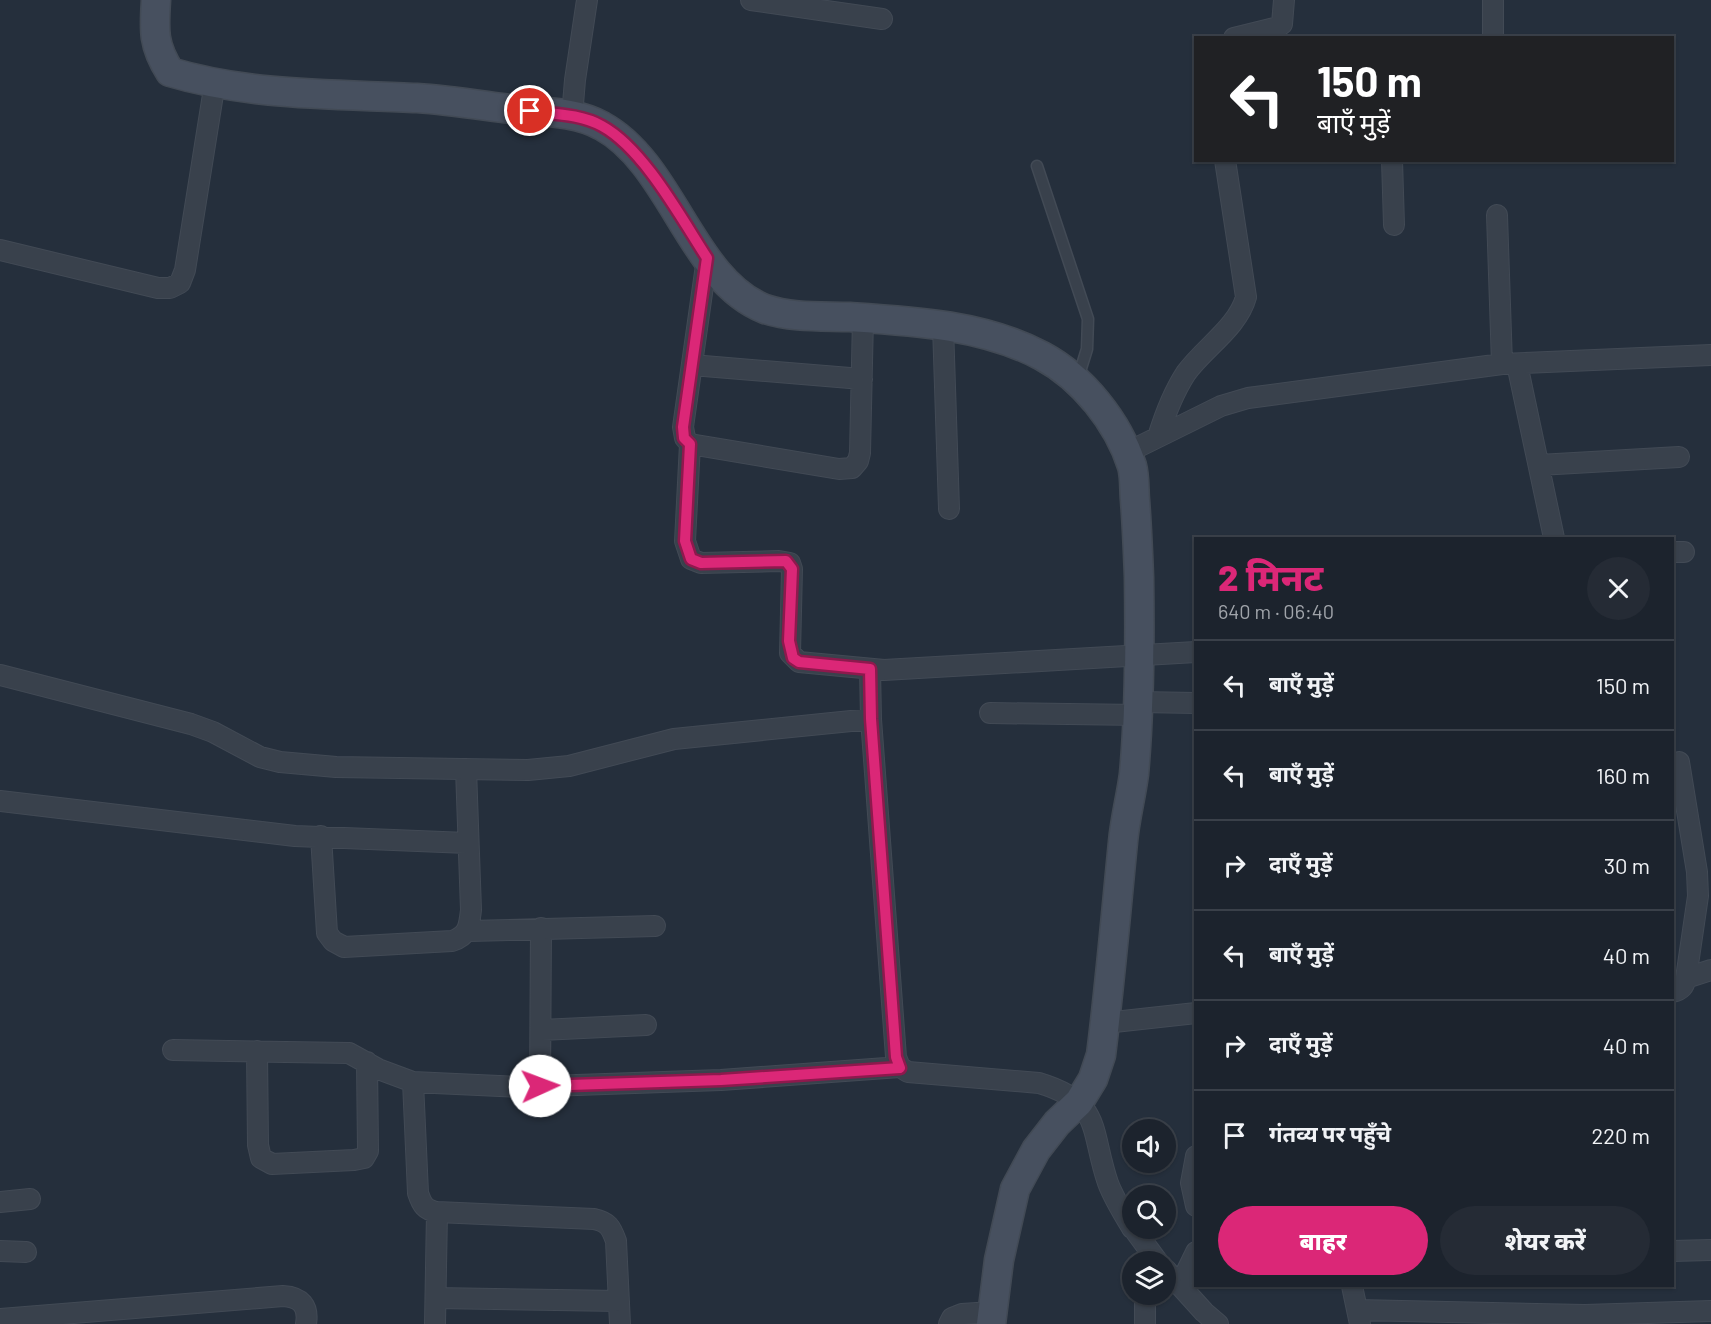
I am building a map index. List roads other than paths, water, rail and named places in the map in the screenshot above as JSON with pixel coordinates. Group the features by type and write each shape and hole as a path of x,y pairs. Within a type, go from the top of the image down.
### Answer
{"street":[{"path":"156,0 153,33 160,56 170,72 269,91 424,98 573,98 601,125 627,145 664,192 715,270 743,297 768,310 944,326 1012,342 1045,357 1077,381 1118,434 1133,470 1138,554 1139,709 1101,1055 1093,1079 1079,1102 1057,1123 1036,1150 1015,1189 1004,1232 991,1318 962,1314 952,1318 949,1324"},
{"path":"573,98 587,0"},
{"path":"751,0 882,19"},
{"path":"1242,36 1282,24 1284,0"},
{"path":"1493,0 1493,36"},
{"path":"0,250 158,288 170,288 180,283 185,270 215,82"},
{"path":"1160,430 1172,396 1187,373 1239,314 1246,297 1225,162"},
{"path":"1392,162 1394,225"},
{"path":"1497,215 1510,364 1539,465 1554,537"},
{"path":"707,258 683,427 684,438 690,444 838,469 852,468 858,461 860,453 863,318"},
{"path":"944,326 949,508"},
{"path":"1126,453 1160,430 1196,419 1221,406 1248,398 1510,364 1711,355"},
{"path":"692,364 862,379"},
{"path":"690,444 685,541 691,559 701,563 786,561 792,569 789,641 793,658 799,662 870,669 1194,652"},
{"path":"1539,465 1679,457"},
{"path":"870,669 871,719 896,1057 900,1068"},
{"path":"0,675 191,724 213,732 260,757 279,762 336,767 553,769 674,739 871,719"},
{"path":"990,713 1139,709 1194,703"},
{"path":"1674,991 1684,986 1686,978 1698,884 1679,762"},
{"path":"321,837 327,933 338,945 452,941 462,938 469,931 471,910 466,769"},
{"path":"0,801 295,836 467,843"},
{"path":"469,931 655,926"},
{"path":"540,1086 541,928"},
{"path":"1686,978 1711,970"},
{"path":"1105,1023 1194,1013"},
{"path":"540,1030 645,1025"},
{"path":"173,1050 349,1053 386,1073 413,1083 540,1086 721,1080 900,1068 908,1072 1039,1083 1052,1087 1079,1102 1089,1113 1111,1191 1122,1210"},
{"path":"257,1052 258,1145 261,1158 272,1164 364,1158 369,1151 367,1062"},
{"path":"413,1083 418,1193 422,1205 438,1212 605,1221 612,1229 616,1241 620,1324"},
{"path":"0,1202 30,1199"},
{"path":"435,1324 438,1212"},
{"path":"1674,1251 1711,1250"},
{"path":"0,1251 26,1252"},
{"path":"1180,1285 1194,1256"},
{"path":"1176,1281 1218,1324"},
{"path":"1352,1287 1359,1317 1586,1316 1711,1311"},
{"path":"0,1319 283,1296 299,1299 304,1305 307,1314 306,1324"},
{"path":"436,1298 619,1301"},
{"path":"1145,1305 1145,1324"}],"lane":[{"path":"1038,166 1089,327 1087,349 1077,381"}]}
